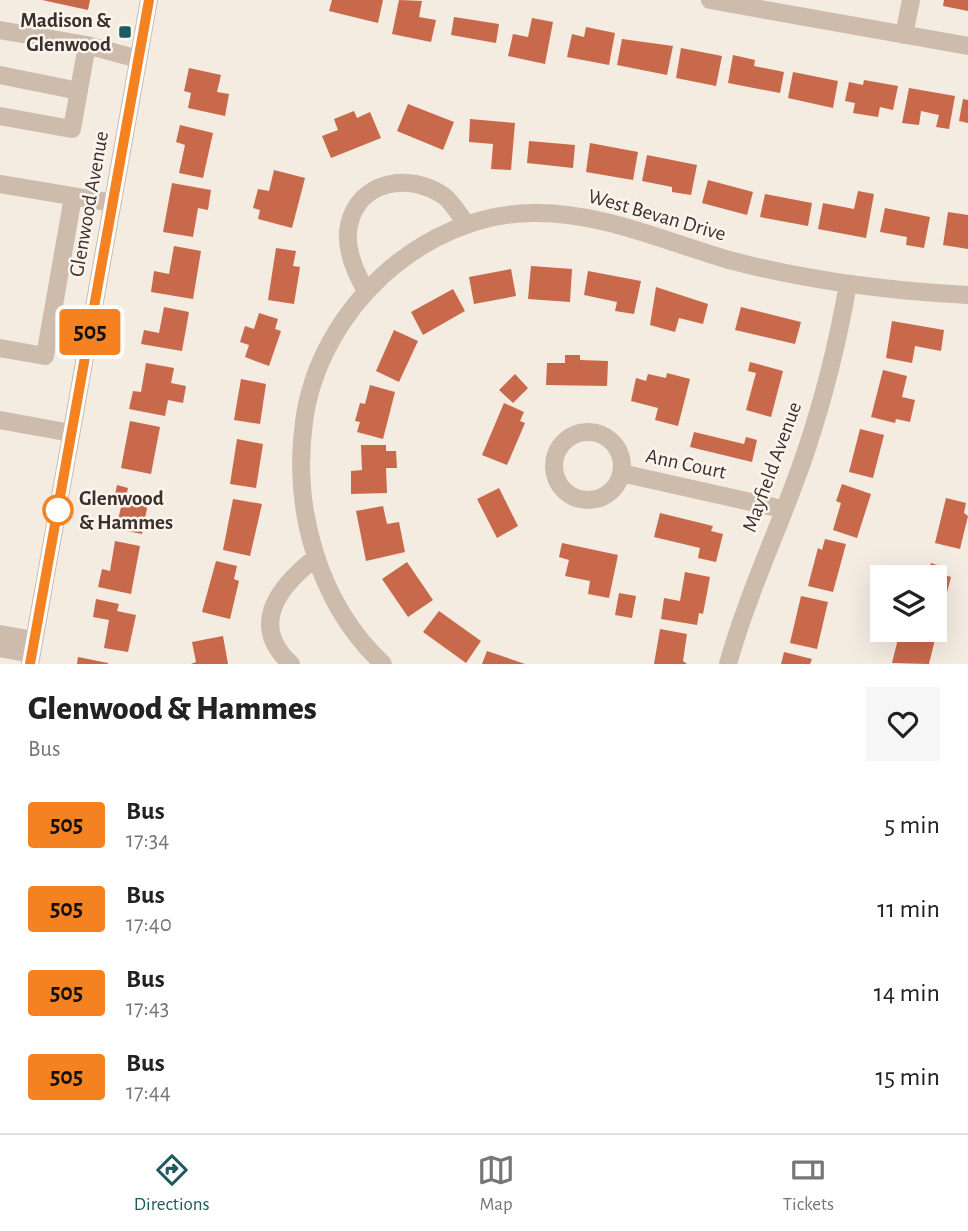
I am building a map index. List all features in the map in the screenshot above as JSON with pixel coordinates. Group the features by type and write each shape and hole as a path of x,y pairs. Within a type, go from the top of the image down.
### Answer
{"street":[{"name":"Glenwood Avenue","path":"32,653 149,0"},
{"path":"710,0 968,46"},
{"path":"904,34 911,0"},
{"path":"0,30 87,45 138,59"},
{"path":"0,116 72,129 87,45"},
{"path":"0,75 79,91"},
{"path":"0,184 113,203"},
{"path":"366,291 354,270 348,239 349,224 366,195 383,184 427,187 446,198 467,225"},
{"path":"0,348 45,356 73,197"},
{"name":"West Bevan Drive","path":"378,663 337,604 315,558 303,505 300,467 305,414 315,373 334,334 366,291 411,252 467,225 531,213 574,214 799,277 968,295"},
{"name":"Mayfield Avenue","path":"728,664 754,580 805,455 838,339 848,284"},
{"path":"0,420 71,433"},
{"name":"Ann Court","path":"621,473 782,509"},
{"path":"291,664 276,644 272,629 273,607 289,579 315,558"},
{"path":"0,634 32,653"},
{"path":"0,648 32,653"}],"building":[{"path":"42,0 90,0 88,10"},
{"path":"332,0 383,0 378,23 329,11"},
{"path":"399,0 422,1 419,17 436,20 431,42 392,34"},
{"path":"944,0 968,0 968,11 943,6"},
{"path":"454,17 499,24 496,43 451,35"},
{"path":"532,18 553,22 545,64 508,56 513,34 528,37"},
{"path":"586,27 615,33 609,65 567,57 572,34 584,37"},
{"path":"622,39 673,46 667,75 617,65"},
{"path":"681,48 722,56 716,86 676,78"},
{"path":"733,55 755,60 754,66 784,72 780,93 728,83"},
{"path":"189,68 221,75 217,92 229,94 225,116 188,108 191,93 184,91"},
{"path":"793,72 838,81 833,108 788,98"},
{"path":"864,80 898,86 893,110 880,107 878,117 853,113 855,103 845,101 849,82 863,85"},
{"path":"909,88 955,96 949,129 936,127 939,115 921,111 919,125 902,123"},
{"path":"963,99 968,100 968,123 959,121"},
{"path":"408,104 454,122 443,150 397,131"},
{"path":"354,111 357,118 370,112 381,138 331,158 322,136 338,130 334,119"},
{"path":"470,119 515,123 511,170 491,169 493,144 469,142"},
{"path":"180,125 213,133 203,178 179,173 185,145 176,142"},
{"path":"529,141 575,145 573,168 527,163"},
{"path":"590,143 638,152 633,180 586,172"},
{"path":"647,155 697,165 691,195 672,192 672,187 642,181"},
{"path":"274,170 305,178 292,228 258,219 260,210 253,208 258,189 269,191"},
{"path":"708,180 753,192 747,215 702,203"},
{"path":"172,183 211,190 208,210 198,208 193,237 163,232"},
{"path":"858,191 874,194 866,238 818,229 823,203 854,209"},
{"path":"765,194 812,203 808,226 760,217"},
{"path":"885,208 930,217 924,248 906,245 907,237 880,232"},
{"path":"948,212 968,215 968,249 943,245"},
{"path":"174,246 201,251 193,299 151,292 154,271 169,274"},
{"path":"276,248 296,251 293,266 300,267 294,304 268,300"},
{"path":"531,266 572,269 570,302 528,299"},
{"path":"511,269 516,296 474,304 469,277"},
{"path":"588,271 641,281 634,314 615,311 617,302 584,295"},
{"path":"656,287 708,304 703,324 679,318 675,332 650,325"},
{"path":"453,289 465,311 423,335 411,312"},
{"path":"164,307 189,312 182,351 141,344 144,330 159,333"},
{"path":"741,307 801,322 795,344 735,330"},
{"path":"259,313 278,319 275,329 281,331 269,366 245,357 249,345 240,342 245,326 254,329"},
{"path":"892,321 944,330 941,351 915,346 912,363 886,358"},
{"path":"394,330 418,341 399,382 376,371"},
{"path":"565,355 580,355 580,360 608,361 607,386 546,385 547,363 565,363"},
{"path":"750,362 783,371 771,417 746,410 756,373 748,371"},
{"path":"146,363 174,368 171,383 186,386 183,403 168,400 165,416 129,409 133,391 141,392"},
{"path":"883,370 907,376 902,397 915,400 910,422 896,419 895,423 871,417"},
{"path":"667,373 690,379 678,426 655,420 658,408 631,401 636,378 646,381 648,374 666,378"},
{"path":"515,374 528,388 513,403 499,390"},
{"path":"241,379 266,384 260,424 234,420"},
{"path":"370,385 395,392 383,439 357,432 360,422 355,421 360,403 365,404"},
{"path":"504,403 524,412 520,421 525,423 507,465 482,455"},
{"path":"130,421 160,427 151,474 121,468"},
{"path":"860,429 884,435 873,478 849,472"},
{"path":"694,432 744,444 746,437 757,440 752,462 690,447"},
{"path":"237,439 263,444 256,488 230,484"},
{"path":"361,445 386,445 386,451 396,451 397,468 386,468 387,493 351,494 351,471 362,470"},
{"path":"842,484 871,494 857,538 833,530 841,503 836,501"},
{"path":"117,485 128,488 127,493 149,498 142,534 116,529 121,507 113,505"},
{"path":"499,488 518,526 497,538 477,499"},
{"path":"946,498 966,503 964,513 968,516 960,549 935,543"},
{"path":"233,499 262,504 250,556 223,550"},
{"path":"383,506 387,524 399,522 405,552 366,561 356,511"},
{"path":"660,513 713,526 711,531 723,534 716,562 698,558 700,548 654,537"},
{"path":"825,539 846,544 833,592 808,586 818,548 822,550"},
{"path":"115,541 140,546 131,594 98,587 102,569 110,571"},
{"path":"562,543 618,555 609,598 588,594 590,581 565,576 569,560 559,557"},
{"path":"216,561 237,566 234,579 239,581 230,619 202,612"},
{"path":"407,562 433,600 408,617 382,579"},
{"path":"685,572 710,577 703,614 699,613 697,625 661,619 664,598 680,601"},
{"path":"947,576 951,577 947,593"},
{"path":"619,593 636,596 632,618 615,615"},
{"path":"801,596 828,602 817,649 790,643"},
{"path":"96,599 119,604 117,611 136,615 128,652 104,648 109,620 93,617"},
{"path":"439,611 481,641 466,663 423,632"},
{"path":"660,629 687,634 683,661 687,664 654,664"},
{"path":"223,636 228,664 191,664 196,662 192,642"},
{"path":"897,642 934,642 929,664 892,663"},
{"path":"487,651 525,664 482,664"},
{"path":"784,652 812,659 810,664 781,664"},
{"path":"78,657 108,663 108,664 77,664"}],"bus line":[{"name":"505","path":"30,664 149,0"}],"place":[{"name":"Madison & Glenwood","path":"125,32"},
{"name":"Glenwood & Hammes","path":"58,510"}]}
